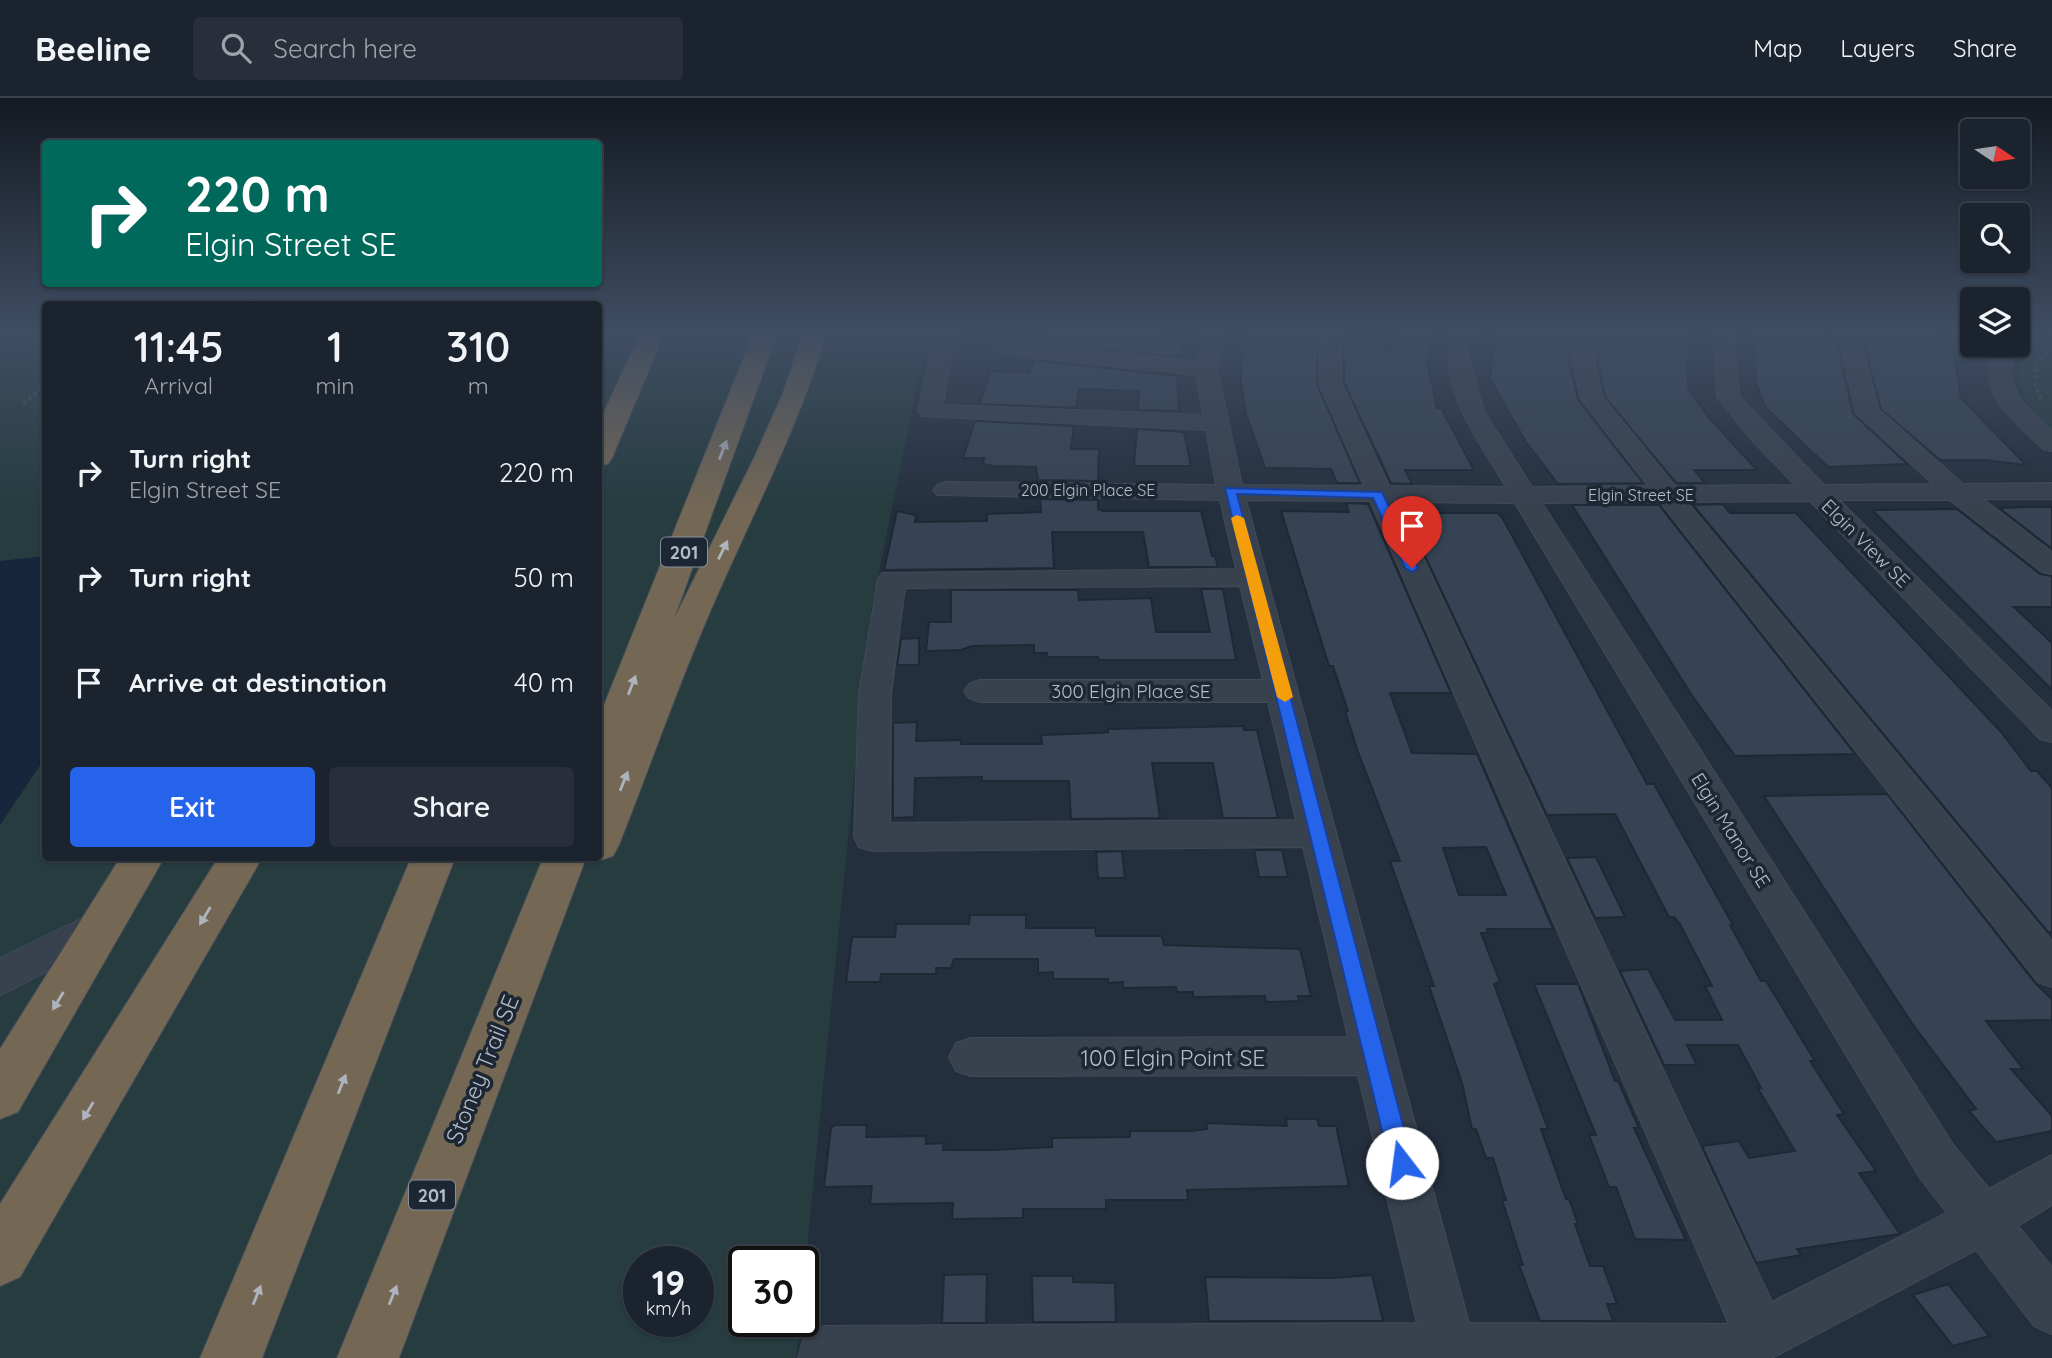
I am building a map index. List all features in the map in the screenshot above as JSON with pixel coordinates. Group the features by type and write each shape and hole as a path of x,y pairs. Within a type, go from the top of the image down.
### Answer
{"highway":[{"path":"602,449 627,391"},
{"name":"201","path":"602,761 743,391"},
{"path":"602,835 704,589 768,458 797,391"},
{"path":"0,1095 140,861"},
{"path":"0,1257 238,861"},
{"path":"231,1358 432,861"},
{"name":"Stoney Trail SE","path":"368,1358 564,861"},
{"path":"497,1032 591,861"}],"street":[{"path":"934,391 930,411 1215,423"},
{"path":"1210,391 1230,490 1320,833 1451,1354"},
{"path":"1333,391 1760,1335"},
{"name":"Elgin Manor SE","path":"1467,391 1472,411 1523,495 1937,1162 2052,1308"},
{"path":"1590,391 1592,399 1807,670 2052,970"},
{"name":"Elgin View SE","path":"1728,391 1728,397 1757,432 2052,731"},
{"path":"1862,391 1868,413 1957,492 2052,566"},
{"path":"2005,391 2006,399 2052,444"},
{"name":"200 Elgin Place SE","path":"946,490 1230,490"},
{"name":"Elgin Street SE","path":"1230,490 1523,495 2052,491"},
{"path":"1253,577 892,579 875,694 872,837 1320,833"},
{"name":"300 Elgin Place SE","path":"980,691 1283,691"},
{"path":"0,978 104,924"},
{"name":"100 Elgin Point SE","path":"971,1058 1374,1056"},
{"path":"824,1358 824,1352 1728,1353 1983,1220 2052,1178"}],"path":[{"path":"23,404 38,391"},
{"path":"2038,391 2043,404"}],"green space":[{"path":"0,391 42,391 42,861 602,861 602,391 916,391 871,611 807,1246 728,1246 728,1337 798,1337 796,1358 0,1358"},
{"path":"2022,391 2052,391 2052,432 2040,419"}],"water":[{"path":"42,556 42,762 0,825 0,561"}],"building":[{"path":"984,391 1079,391 1076,408 980,404"},
{"path":"1133,391 1178,391 1179,411 1138,410 1139,391"},
{"path":"1242,391 1320,391 1360,483 1337,483 1331,469 1265,468 1246,414"},
{"path":"1348,391 1433,391 1437,408 1441,408 1474,470 1405,470 1412,484 1391,483"},
{"path":"1497,391 1576,391 1578,400 1643,483 1558,484 1526,442"},
{"path":"1604,391 1689,391 1710,419 1757,470 1694,470 1705,483 1676,483 1605,397"},
{"path":"1759,391 1848,391 1853,414 1907,464 1828,467 1765,407"},
{"path":"1876,391 1960,391 1961,398 2026,465 1985,460 1940,460 1881,409"},
{"path":"975,421 1074,426 1071,449 1099,449 1098,481 1038,480 1036,467 993,466 983,464 984,458 963,458"},
{"path":"1137,429 1184,432 1191,466 1134,466"},
{"path":"1040,499 1098,500 1098,509 1103,511 1201,511 1212,556 1215,556 1218,567 1149,567 1143,532 1052,532 1054,568 884,570 897,511 916,515 915,522 987,521 987,514 1041,512"},
{"path":"1346,503 1368,504 1451,693 1390,693 1412,753 1477,754 1553,929 1487,929 1488,933 1481,933 1500,982 1494,984 1548,1129 1541,1129 1566,1199 1569,1199 1578,1224 1575,1224 1590,1266 1603,1266 1617,1304 1607,1304 1613,1321 1540,1321 1519,1265 1523,1265 1502,1200 1506,1200 1493,1158 1486,1158 1476,1129 1472,1129 1462,1083 1429,986 1434,986 1390,861 1400,861 1358,752 1345,711 1348,711 1333,666 1329,666 1281,511 1349,512","holes":["1486,847 1506,895 1459,895 1443,848"]},
{"path":"1723,504 1730,513 1796,513 2001,732 2031,771 2037,771 2052,788 2052,932 2048,932 1693,505"},
{"path":"1401,505 1423,505 1427,513 1498,513 1503,519 1647,784 1654,784 1733,925 1730,925 1761,981 1766,981 1815,1061 1810,1061 1844,1114 1837,1115 1876,1171 1859,1173 1900,1234 1797,1249 1801,1255 1756,1263 1702,1146 1739,1141 1749,1158 1795,1151 1757,1087 1761,1088 1738,1045 1687,1045 1697,1065 1664,1065 1620,971 1648,969 1675,1020 1722,1020 1705,986 1712,986 1680,924 1674,917 1669,917 1615,814 1547,815"},
{"path":"1572,505 1659,505 1855,754 1735,756 1691,694"},
{"path":"2052,507 2052,549 1999,508"},
{"path":"1957,509 2040,574 2052,576 2052,607 2014,607 2052,643 2052,690 1872,510"},
{"path":"1201,589 1223,589 1236,660 1099,660 1098,657 1047,657 1047,653 1034,653 1034,645 972,646 961,650 926,651 929,622 951,622 951,590 1078,590 1079,600 1151,598 1156,632 1210,632"},
{"path":"919,638 919,665 897,665 901,639"},
{"path":"917,722 916,741 961,740 961,744 1042,744 1041,735 1098,733 1108,732 1108,729 1243,726 1244,730 1257,730 1278,818 1223,818 1213,763 1152,763 1160,818 1071,819 1069,781 982,781 982,777 915,778 914,817 893,818 893,723"},
{"path":"1887,794 2036,984 2052,999 2052,1020 1986,1021 2023,1069 2011,1069 2052,1116 2052,1131 1996,1142 1969,1111 1976,1109 1911,1022 1764,796"},
{"path":"1254,850 1282,850 1288,877 1259,877"},
{"path":"1122,851 1125,878 1098,878 1096,852"},
{"path":"1596,857 1625,917 1595,918 1567,858"},
{"path":"970,915 1026,915 1026,928 1095,928 1096,936 1162,936 1164,945 1300,949 1311,996 1298,996 1299,1001 1266,1002 1265,996 1193,997 1193,992 1177,992 1176,987 1123,988 1123,982 1108,983 1108,979 1053,979 1053,972 1038,973 1038,959 954,959 951,968 936,968 936,974 881,974 880,982 846,982 852,937 895,937 896,924 969,924"},
{"path":"1534,984 1578,984 1615,1081 1618,1081 1639,1128 1634,1128 1686,1240 1635,1239 1616,1187 1609,1187 1589,1135 1596,1135"},
{"path":"1286,1119 1317,1119 1319,1126 1336,1126 1349,1186 1187,1190 1188,1200 1106,1200 1106,1209 1023,1209 1023,1218 952,1219 953,1203 870,1204 872,1186 824,1187 831,1127 836,1125 867,1125 866,1137 926,1136 926,1144 944,1143 943,1150 994,1150 1052,1147 1052,1138 1130,1137 1130,1131 1192,1131 1207,1129 1206,1123 1287,1126"},
{"path":"987,1274 986,1323 942,1323 944,1275"},
{"path":"1372,1275 1383,1321 1209,1321 1205,1277 1333,1278"},
{"path":"1032,1276 1073,1276 1073,1282 1115,1283 1116,1322 1033,1322"},
{"path":"1948,1284 1989,1336 1953,1346 1913,1295"}],"slow traffic":[{"path":"1237,518 1285,697"}],"route":[{"path":"1402,1163 1320,833 1230,490 1378,494 1412,568"}]}
